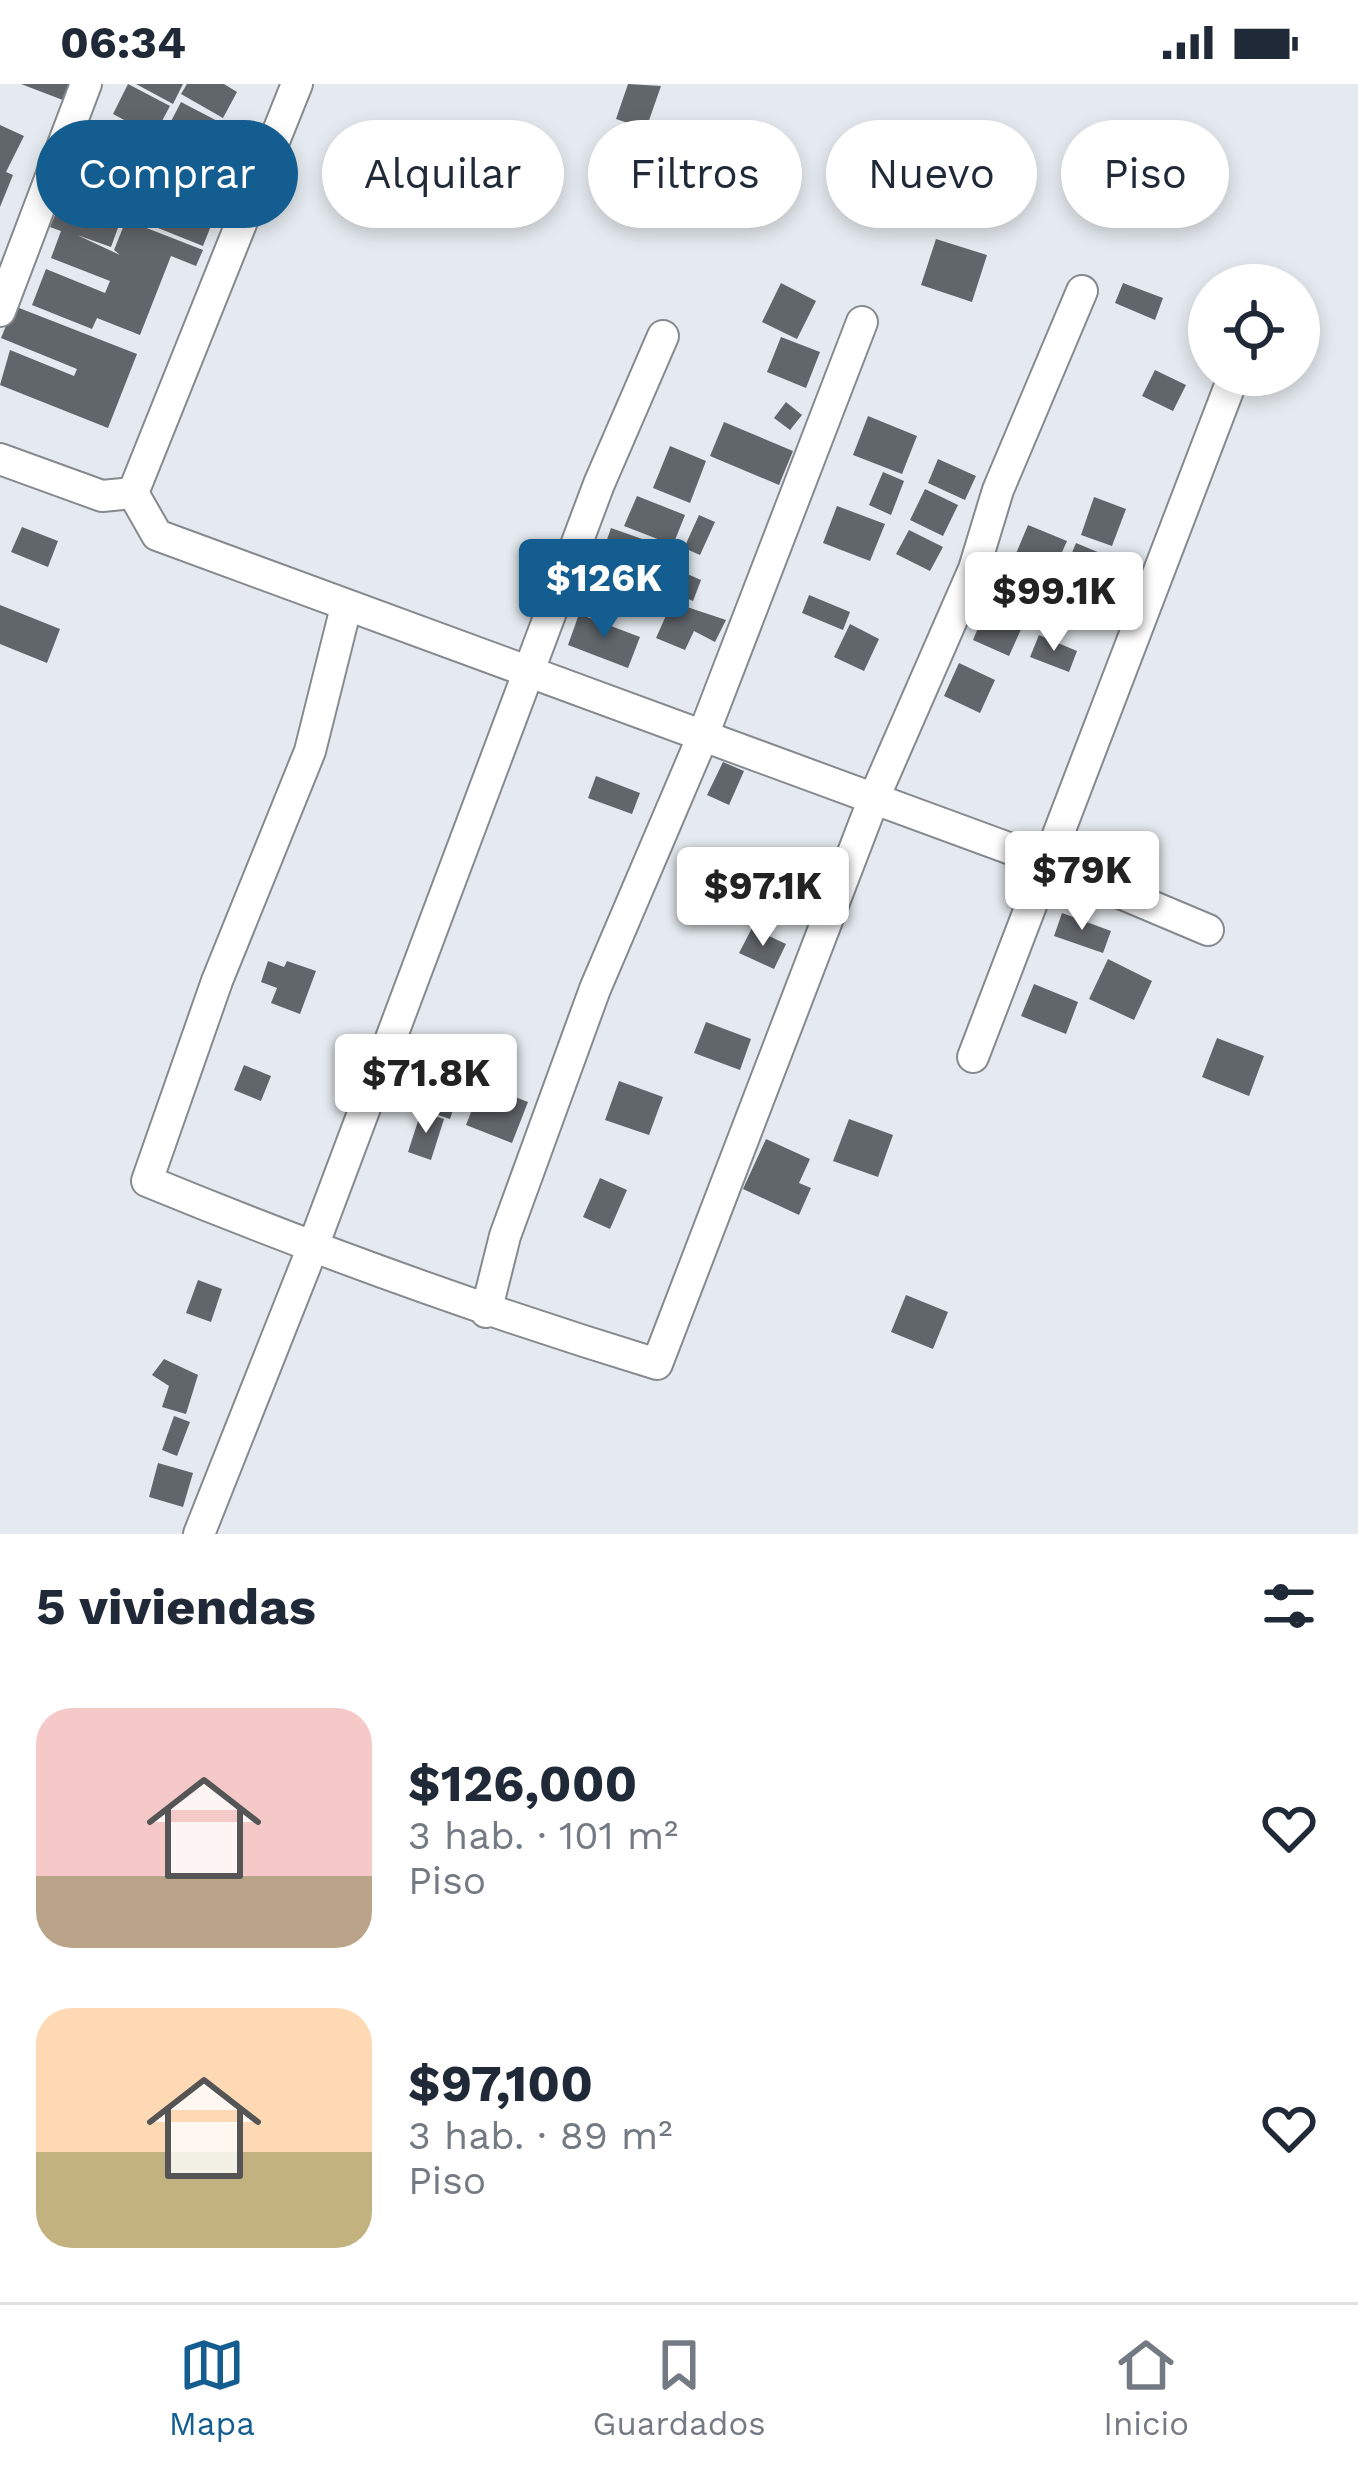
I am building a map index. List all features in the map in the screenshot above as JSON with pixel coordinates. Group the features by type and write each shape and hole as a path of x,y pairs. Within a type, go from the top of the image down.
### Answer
{"street":[{"path":"0,311 86,84"},
{"path":"133,493 297,84"},
{"path":"346,607 310,751 218,981 147,1180 313,1249 486,1312 657,1364 874,798 974,569 998,490 1082,291"},
{"path":"486,1312 505,1236 595,989 702,738 862,322"},
{"path":"199,1534 313,1249 526,672 663,336"},
{"path":"974,1057 1226,396"},
{"path":"0,459 102,496 133,493"},
{"path":"133,493 157,535 1049,863 1208,930"}],"building":[{"path":"21,84 75,84 68,102"},
{"path":"128,84 170,106 163,120 124,120 113,114"},
{"path":"136,84 183,84 173,104"},
{"path":"187,84 224,84 237,92 223,118 181,94"},
{"path":"628,84 661,86 649,120 616,119"},
{"path":"181,102 215,120 172,120"},
{"path":"0,125 24,136 6,172 13,175 0,207"},
{"path":"53,228 118,228 111,247 77,235 120,255 114,250 123,228 147,228 203,250 196,266 171,256 140,335 97,318 92,329 32,305 46,269 105,293 110,281 51,258 61,231"},
{"path":"158,228 210,228 203,246"},
{"path":"936,239 987,255 972,302 921,285"},
{"path":"781,283 816,301 797,339 762,322"},
{"path":"1123,283 1163,298 1155,320 1115,303"},
{"path":"14,306 137,354 108,428 0,385 10,350 74,376 77,369 1,338"},
{"path":"781,337 820,352 806,388 767,372"},
{"path":"1155,370 1186,385 1173,411 1142,396"},
{"path":"786,402 802,415 790,430 774,418"},
{"path":"868,416 917,436 902,474 853,455"},
{"path":"724,422 793,451 779,485 710,456"},
{"path":"670,446 706,461 690,503 653,488"},
{"path":"938,459 976,476 965,500 928,483"},
{"path":"883,472 904,481 891,515 869,505"},
{"path":"925,489 958,505 943,536 910,520"},
{"path":"637,496 685,515 673,545 624,526"},
{"path":"1094,497 1126,509 1112,546 1081,535"},
{"path":"837,506 885,524 870,561 823,543"},
{"path":"699,515 715,522 700,555 684,548"},
{"path":"1028,525 1067,541 1050,579 1012,563"},
{"path":"22,527 58,541 48,567 11,552"},
{"path":"611,528 662,546 648,584 598,565"},
{"path":"909,530 943,547 930,571 896,554"},
{"path":"1076,543 1112,558 1094,599 1059,584"},
{"path":"669,566 701,580 693,601 660,587"},
{"path":"1006,567 1052,585 1044,605 1033,600 1028,614 994,600"},
{"path":"809,595 850,612 843,630 802,613"},
{"path":"672,602 726,620 715,642 694,631 685,650 656,638"},
{"path":"0,605 60,629 47,663 0,644"},
{"path":"985,611 1022,627 1009,656 973,640"},
{"path":"579,614 640,637 628,668 568,645"},
{"path":"850,624 879,639 864,671 834,657"},
{"path":"1039,635 1077,651 1069,672 1030,657"},
{"path":"959,663 995,680 980,713 944,696"},
{"path":"723,762 744,771 729,805 707,795"},
{"path":"596,776 640,793 632,814 588,798"},
{"path":"1062,913 1111,931 1103,953 1054,936"},
{"path":"752,928 786,944 774,969 739,953"},
{"path":"1108,959 1152,981 1134,1020 1089,999"},
{"path":"268,961 284,967 287,961 316,971 300,1014 271,1003 277,988 261,982"},
{"path":"1034,984 1078,1002 1066,1034 1021,1016"},
{"path":"706,1022 751,1039 740,1070 694,1053"},
{"path":"1217,1038 1264,1056 1249,1096 1202,1077"},
{"path":"402,1055 464,1077 450,1119 387,1097"},
{"path":"244,1065 271,1076 261,1101 234,1090"},
{"path":"619,1081 663,1097 649,1135 605,1120"},
{"path":"482,1084 528,1102 512,1143 466,1125"},
{"path":"421,1112 444,1119 431,1160 408,1152"},
{"path":"849,1119 893,1135 878,1177 833,1161"},
{"path":"766,1139 810,1159 799,1183 811,1188 799,1215 743,1189"},
{"path":"600,1178 627,1190 610,1229 583,1217"},
{"path":"198,1280 222,1289 211,1322 186,1313"},
{"path":"906,1295 948,1312 933,1349 891,1332"},
{"path":"164,1359 198,1375 186,1414 162,1407 169,1386 152,1375"},
{"path":"174,1416 190,1422 177,1456 162,1450"},
{"path":"158,1463 193,1473 183,1507 149,1497"}]}
